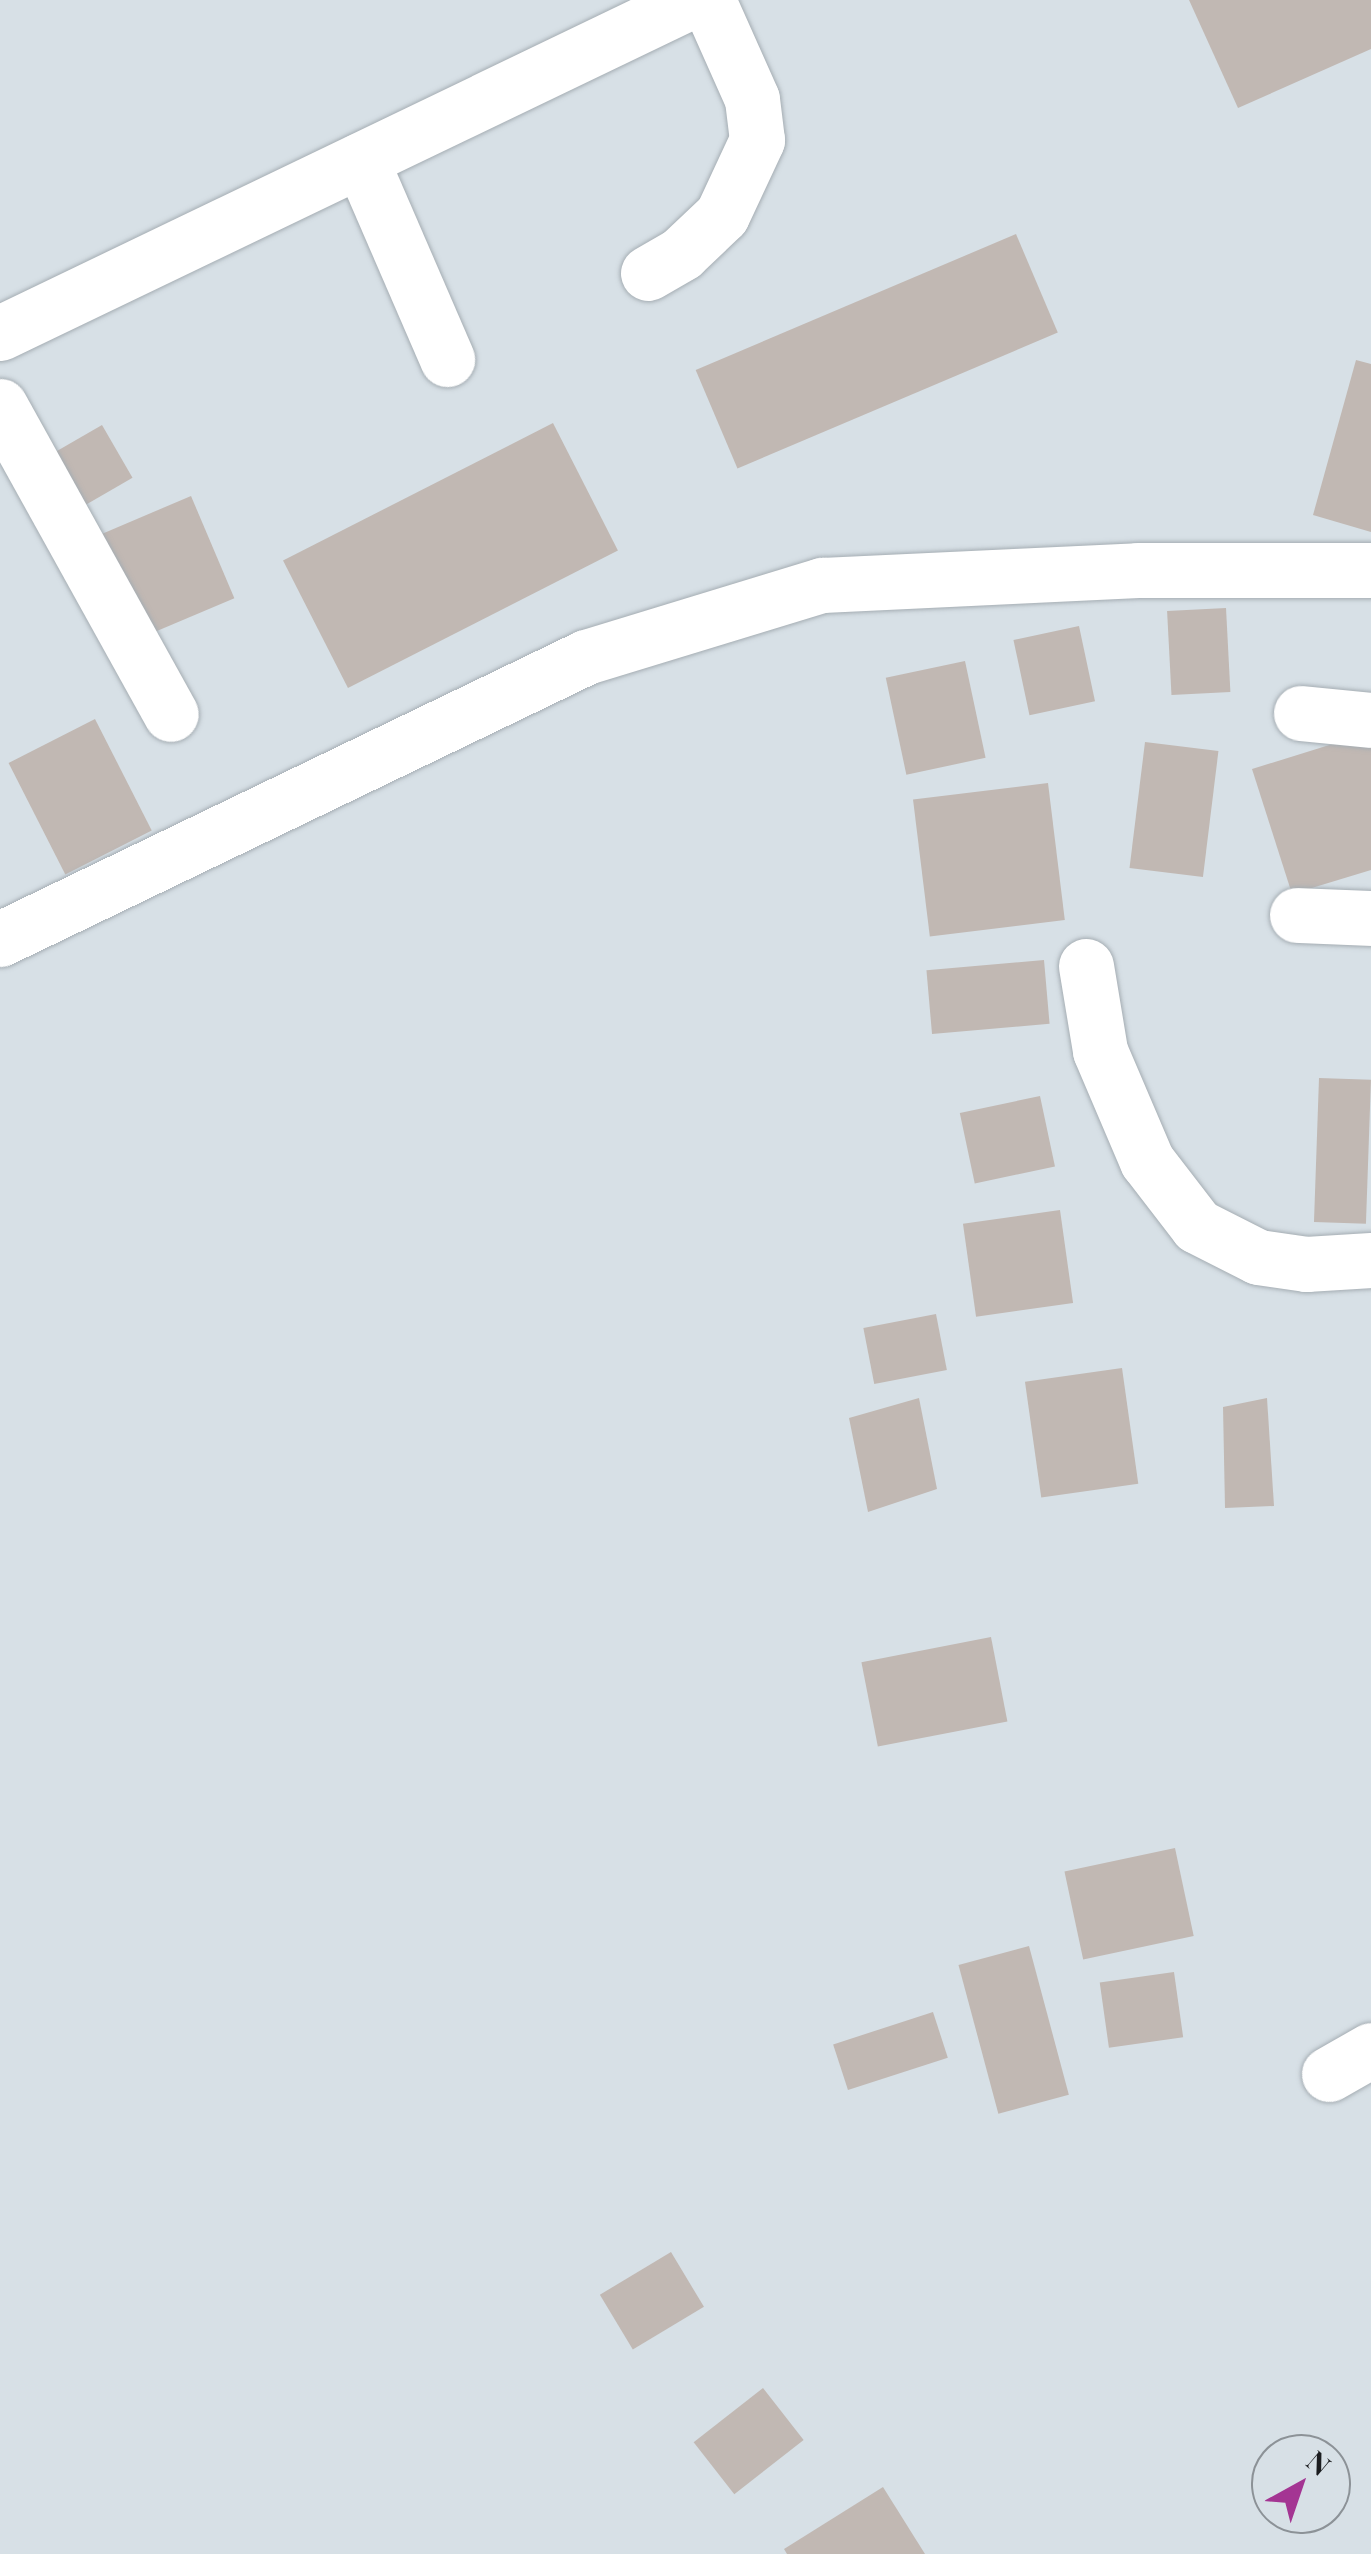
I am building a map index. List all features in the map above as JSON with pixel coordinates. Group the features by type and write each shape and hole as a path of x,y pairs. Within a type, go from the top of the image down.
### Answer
{"street":[{"path":"0,332 693,0"},
{"path":"648,273 682,253 722,215 757,140 752,99 708,0"},
{"path":"361,160 447,359"},
{"path":"0,406 171,714"},
{"path":"0,940 586,657 822,585 1138,570 1371,570"},
{"path":"1301,713 1371,720"},
{"path":"1297,915 1371,918"},
{"path":"1086,966 1100,1052 1148,1161 1196,1226 1258,1257 1306,1264 1371,1260"}],"building":[{"path":"1189,0 1371,0 1371,49 1238,108"},
{"path":"1016,234 1058,332 737,468 696,370"},
{"path":"1356,360 1371,364 1371,532 1313,515"},
{"path":"553,423 618,550 348,688 283,561"},
{"path":"102,425 132,478 76,510 46,458"},
{"path":"191,496 234,598 145,636 102,534"},
{"path":"1226,608 1230,692 1171,695 1167,611"},
{"path":"1079,626 1095,701 1029,715 1013,640"},
{"path":"965,661 986,758 906,775 886,678"},
{"path":"95,719 152,830 65,874 9,763"},
{"path":"1371,732 1371,870 1292,894 1252,769"},
{"path":"1145,742 1218,751 1203,877 1130,868"},
{"path":"1048,783 1065,920 930,937 913,800"},
{"path":"1044,960 1050,1024 932,1034 926,970"},
{"path":"1319,1078 1371,1080 1366,1224 1314,1222"},
{"path":"1040,1096 1055,1166 975,1183 960,1113"},
{"path":"1060,1210 1073,1303 976,1317 963,1224"},
{"path":"936,1314 947,1370 874,1384 863,1328"},
{"path":"1122,1368 1138,1484 1041,1498 1025,1382"},
{"path":"919,1398 937,1489 868,1512 849,1418"},
{"path":"1267,1398 1274,1506 1225,1508 1223,1407"},
{"path":"991,1637 1007,1721 878,1747 861,1662"},
{"path":"1175,1848 1194,1936 1083,1960 1064,1871"},
{"path":"1029,1946 1069,2095 998,2114 958,1965"},
{"path":"1174,1972 1183,2037 1109,2048 1100,1982"},
{"path":"933,2012 948,2058 848,2090 833,2044"},
{"path":"671,2252 704,2307 633,2350 600,2295"},
{"path":"763,2388 804,2440 734,2494 694,2442"},
{"path":"883,2487 925,2554 787,2554 784,2549"}]}
